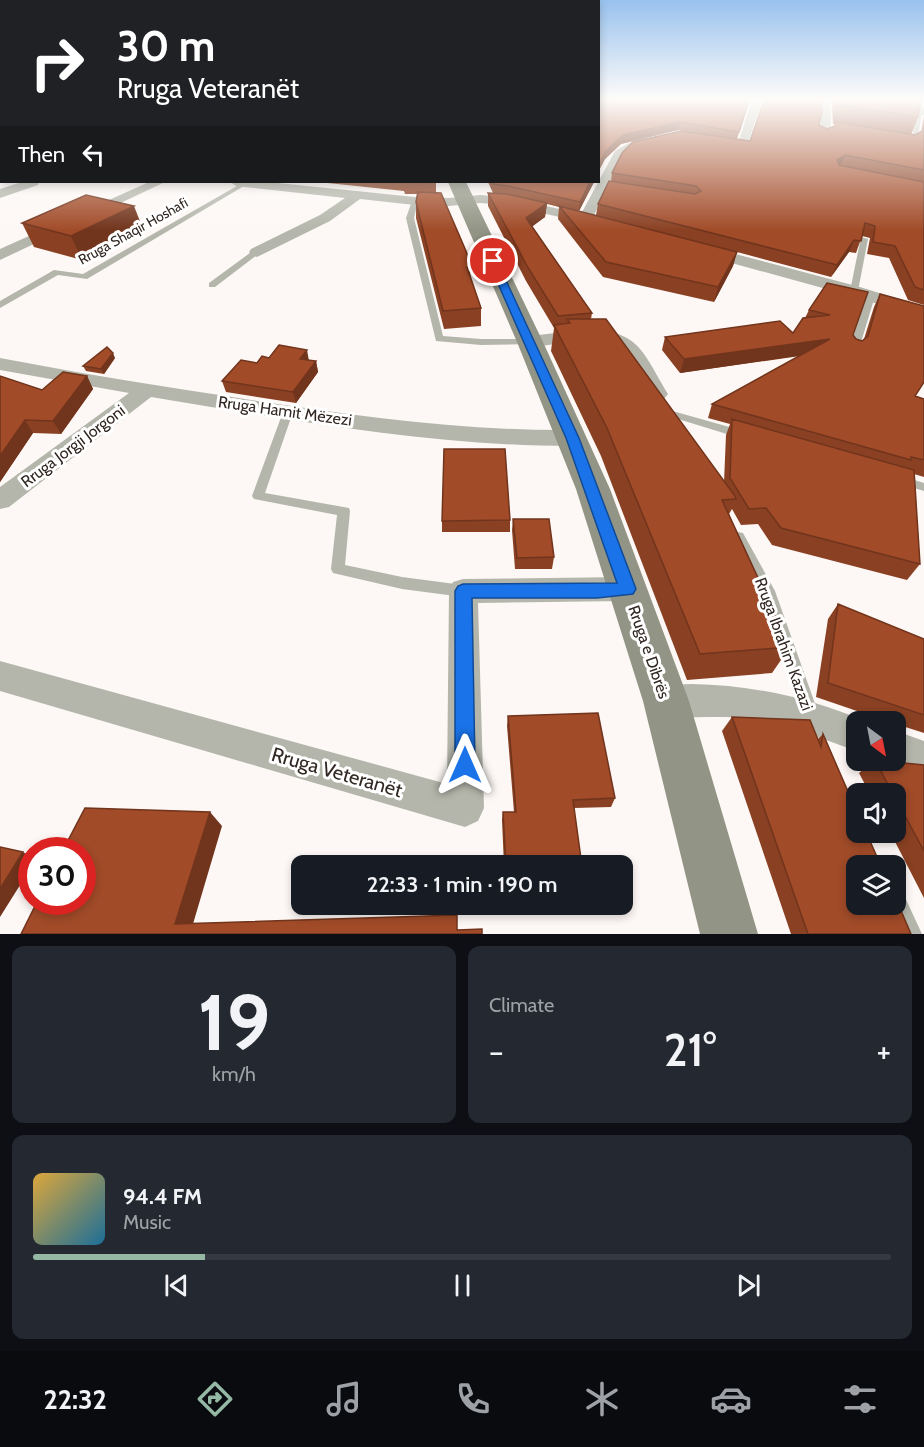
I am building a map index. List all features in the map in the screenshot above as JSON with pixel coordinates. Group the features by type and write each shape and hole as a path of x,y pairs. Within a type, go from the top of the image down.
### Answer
{"main road":[{"name":"Rruga e Dibrës","path":"461,191 572,438 627,589 666,701 729,934"}],"street":[{"path":"585,219 607,188 614,160 626,148 642,144"},
{"path":"722,144 742,147 743,144"},
{"path":"0,194 30,183"},
{"path":"0,255 157,183"},
{"path":"250,183 415,201 461,191 606,224"},
{"path":"257,252 325,218 357,195"},
{"path":"691,248 854,291 924,313"},
{"path":"530,342 601,336 617,339 627,345 685,441"},
{"name":"Rruga Hamit Mëzezi","path":"0,364 146,391 421,431 572,438"},
{"name":"Rruga Jorgji Jorgoni","path":"0,500 146,391"},
{"path":"463,591 627,589"},
{"name":"Rruga Veteranët","path":"0,676 465,808 463,591"},
{"path":"666,701 709,698 772,706 817,729 846,733"},
{"path":"906,752 924,759"}],"lane":[{"name":"Rruga Shaqir Hoshafi","path":"0,305 57,272 84,277 239,183"},
{"path":"415,201 410,218 439,339 530,342"},
{"path":"854,291 864,239"},
{"path":"212,285 257,252"},
{"path":"854,349 871,296"},
{"path":"288,412 258,496 344,511 338,569 402,583 463,591"},
{"path":"669,413 753,438"},
{"path":"889,477 924,487"},
{"name":"Rruga Ibrahim Kazazi","path":"729,519 768,591 817,729"},
{"path":"903,915 911,934"}],"building":[{"path":"600,144 614,144 606,151 600,162"},
{"path":"631,144 924,144 924,170 845,155 837,160 839,165 924,182 924,290 915,287 895,246 873,242 875,226 865,223 861,241 854,240 837,265 598,204 609,181 695,194 701,191 696,186 612,173 622,153"},
{"path":"492,183 590,183 580,202"},
{"path":"418,192 441,193 466,251 471,267 467,267 481,308 443,311 416,202"},
{"path":"488,193 507,194 547,203 526,218 592,313 558,316 527,266"},
{"path":"86,195 134,206 71,236 22,223"},
{"path":"559,206 737,252 718,287 606,262"},
{"path":"827,283 868,292 853,335 862,341 868,336 880,294 924,306 924,382 915,396 924,399 924,460 911,457 911,460 712,404 830,339 684,359 665,337 780,321 793,333 803,318 830,315 809,310"},
{"path":"567,319 606,319 735,496 736,499 722,500 790,647 700,654 607,428 554,325 570,323"},
{"path":"279,345 307,350 300,359 316,361 293,392 222,381 241,360 257,363 262,356 269,358"},
{"path":"107,347 113,353 101,369 83,366"},
{"path":"63,372 87,376 53,421 25,420 0,456 0,376 42,390"},
{"path":"732,419 914,470 920,564 781,528 766,508 749,509 730,478"},
{"path":"444,449 505,449 510,520 442,521"},
{"path":"513,519 549,519 554,557 517,558"},
{"path":"838,604 924,639 924,715 828,683"},
{"path":"598,713 615,798 573,800 580,855 505,855 503,812 516,812 508,716"},
{"path":"732,717 810,720 821,747 823,734 846,787 846,843 871,843 876,855 846,855 846,915 903,915 911,934 808,934"},
{"path":"906,763 924,765 924,851 906,818 906,783 887,783 881,771 906,771"},
{"path":"85,808 210,812 175,924 457,915 457,930 482,929 482,934 21,934 30,915 96,915 96,837 70,837"},
{"path":"0,847 18,851 18,860 0,889"}],"route":[{"path":"465,765 463,591 627,589 572,438 493,261"}]}
